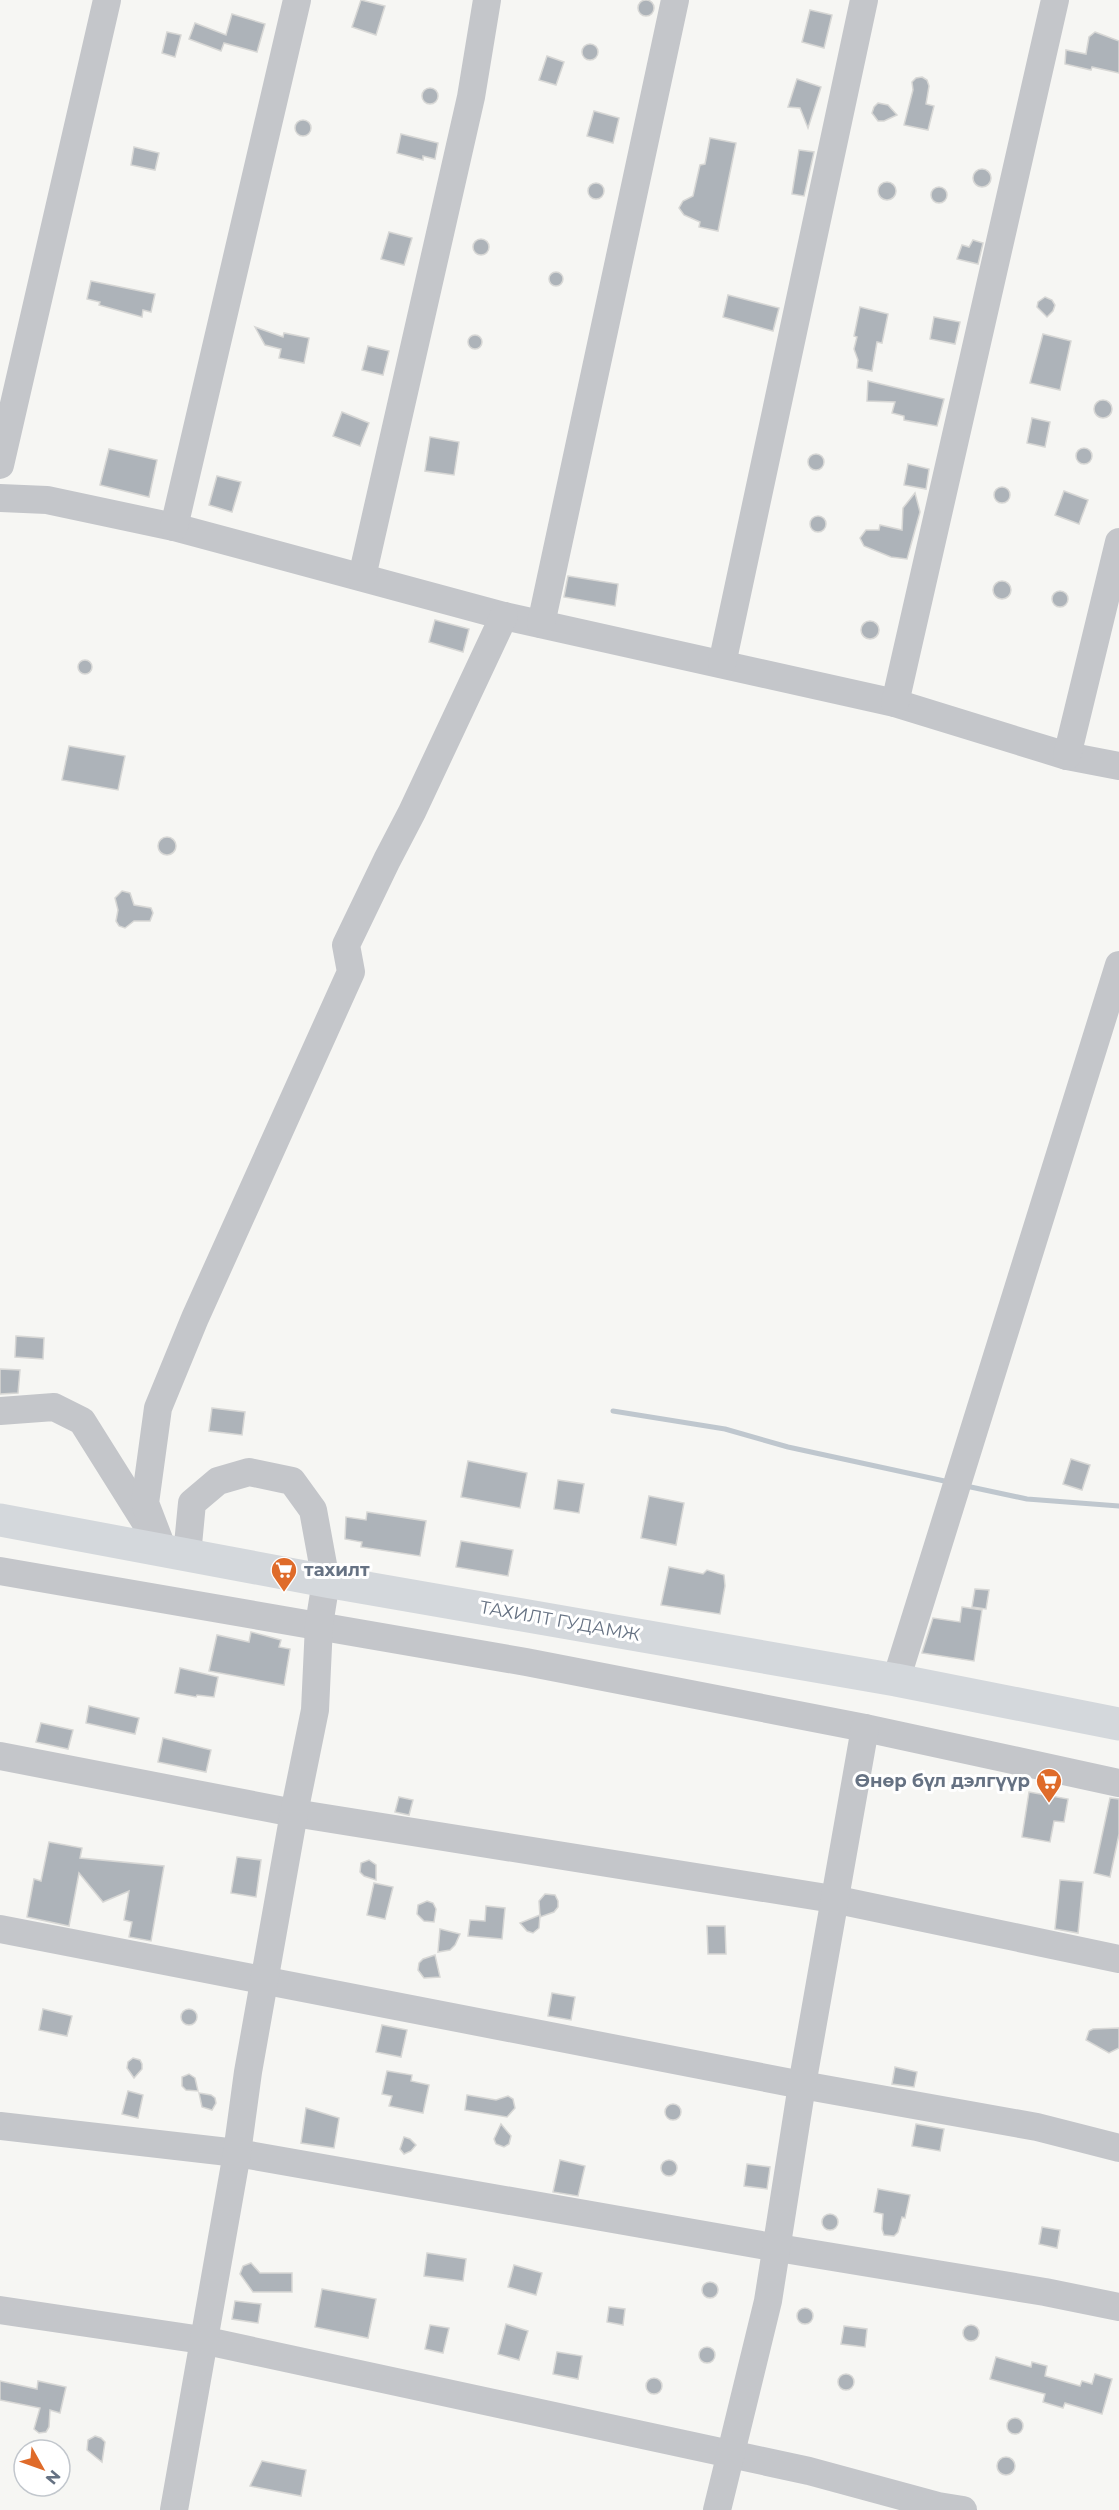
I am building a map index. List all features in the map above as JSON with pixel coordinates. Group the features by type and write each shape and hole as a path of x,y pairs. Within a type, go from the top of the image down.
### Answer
{"main road":[{"name":"ТАХИЛТ ГУДАМЖ","path":"0,1520 326,1581 896,1680 1119,1724"}],"street":[{"path":"0,465 107,0"},
{"path":"174,527 297,0"},
{"path":"362,577 471,97 487,0"},
{"path":"541,624 675,0"},
{"path":"722,664 864,0"},
{"path":"895,703 1055,0"},
{"path":"0,498 47,500 174,527 504,616 895,703 1067,756 1119,766"},
{"path":"1067,756 1119,542"},
{"path":"175,1552 145,1503 158,1408 195,1318 351,972 346,945 412,812 504,616"},
{"path":"896,1680 1119,965"},
{"path":"0,1411 54,1407 82,1421 175,1552"},
{"path":"174,2510 294,1813 315,1710 319,1625 326,1581 313,1510 292,1481 249,1472 219,1481 192,1503 175,1552"},
{"path":"0,1571 526,1662 1118,1779"},
{"path":"717,2510 768,2301 833,1899 866,1728"},
{"path":"0,1756 294,1813 833,1899 1119,1959"},
{"path":"0,1929 802,2085 1036,2127 1119,2148"},
{"path":"0,2126 237,2153 778,2248 1045,2292 1119,2307"},
{"path":"0,2310 202,2340 809,2471 938,2506 963,2510"}],"building":[{"path":"361,0 385,6 376,35 352,27"},
{"path":"646,0 652,2 654,8 652,14 646,16 640,14 638,8 640,2"},
{"path":"810,10 832,15 824,48 802,42"},
{"path":"232,14 265,24 257,52 224,43 221,51 189,39 195,23 226,35"},
{"path":"167,32 181,35 175,57 162,53"},
{"path":"1095,32 1119,41 1119,73 1065,64 1066,50 1086,54 1089,37"},
{"path":"590,44 596,46 598,52 596,58 590,60 584,58 582,52 584,46"},
{"path":"547,56 564,62 556,85 539,80"},
{"path":"922,77 927,80 929,86 926,104 934,106 928,130 904,125 913,90 912,82"},
{"path":"797,79 821,87 808,128 800,108 788,107"},
{"path":"430,88 436,90 438,96 436,102 430,104 424,102 422,96 424,90"},
{"path":"878,103 888,105 897,115 884,121 878,121 872,113"},
{"path":"594,111 619,118 613,143 587,136"},
{"path":"303,120 309,122 311,128 309,134 303,136 297,134 295,128 297,122"},
{"path":"401,134 438,143 435,159 423,156 423,160 397,153"},
{"path":"710,138 736,143 718,231 699,227 700,222 684,215 679,208 683,201 693,196 700,165 705,164"},
{"path":"134,147 159,153 155,170 131,165"},
{"path":"799,150 814,152 804,196 792,194"},
{"path":"978,169 986,169 991,174 989,185 978,187 973,182 973,174"},
{"path":"887,182 893,185 896,191 893,197 887,200 881,197 878,191 881,185"},
{"path":"596,183 602,185 604,191 602,197 596,199 590,197 588,191 590,185"},
{"path":"939,187 947,195 939,203 931,195"},
{"path":"389,232 412,238 404,265 381,259"},
{"path":"481,239 487,241 489,247 487,253 481,255 475,253 473,247 475,241"},
{"path":"973,240 983,243 978,264 957,259 962,245 969,247"},
{"path":"553,272 559,272 563,279 559,286 553,286 549,282 549,276"},
{"path":"91,281 155,294 151,312 143,310 142,317 99,305 100,302 87,299"},
{"path":"728,295 779,308 773,331 723,317"},
{"path":"1045,297 1052,300 1055,305 1047,317 1037,307 1038,302"},
{"path":"860,307 888,314 882,343 877,342 872,371 857,368 858,360 854,349 857,337 854,336"},
{"path":"934,317 960,322 955,344 930,339"},
{"path":"255,327 283,337 284,333 309,338 304,363 279,358 281,349 265,345"},
{"path":"1043,334 1071,341 1060,390 1030,383"},
{"path":"472,335 478,335 482,342 478,349 472,349 468,345 468,339"},
{"path":"368,346 389,351 383,375 362,370"},
{"path":"868,381 944,399 937,426 904,420 904,416 892,413 895,402 867,401"},
{"path":"1103,400 1109,403 1112,409 1109,415 1103,418 1097,415 1094,409 1097,403"},
{"path":"342,412 369,423 360,446 333,436"},
{"path":"1032,418 1050,422 1045,447 1027,443"},
{"path":"430,437 459,442 454,475 425,471"},
{"path":"1081,448 1087,448 1092,456 1090,462 1081,464 1076,459 1076,453"},
{"path":"109,449 157,460 149,497 100,485"},
{"path":"813,454 819,454 824,462 822,468 813,470 808,465 808,459"},
{"path":"908,464 929,469 926,489 904,485"},
{"path":"217,476 241,482 232,512 209,505"},
{"path":"1002,487 1008,489 1010,495 1008,501 1002,503 996,501 994,495 996,489"},
{"path":"1064,491 1088,500 1079,524 1055,515"},
{"path":"915,493 920,512 907,559 891,557 864,546 860,538 866,530 879,530 880,525 902,530 903,508"},
{"path":"818,516 826,524 818,532 810,524"},
{"path":"568,576 618,584 615,606 564,597"},
{"path":"1002,581 1008,584 1011,590 1008,596 1002,599 996,596 993,590 996,584"},
{"path":"1060,591 1068,599 1060,607 1052,599"},
{"path":"435,620 469,629 463,652 429,642"},
{"path":"866,621 874,621 879,626 877,637 866,639 861,634 861,626"},
{"path":"82,660 88,660 92,667 88,674 82,674 78,670 78,664"},
{"path":"69,746 125,756 118,790 62,780"},
{"path":"167,837 173,840 176,846 173,852 167,855 161,852 158,846 161,840"},
{"path":"122,891 130,893 134,905 151,908 153,913 150,921 134,921 125,928 119,926 116,921 118,910 115,898"},
{"path":"16,1336 44,1338 43,1359 15,1357"},
{"path":"0,1369 20,1370 18,1393 0,1394"},
{"path":"212,1408 245,1412 242,1435 209,1431"},
{"path":"1071,1459 1090,1465 1082,1490 1063,1484"},
{"path":"468,1461 527,1473 520,1508 461,1497"},
{"path":"558,1480 584,1484 579,1513 554,1509"},
{"path":"649,1496 684,1503 676,1545 641,1538"},
{"path":"367,1512 426,1521 420,1556 361,1547 362,1542 345,1539 346,1517 366,1520"},
{"path":"461,1541 513,1550 508,1576 456,1567"},
{"path":"669,1567 703,1574 707,1570 724,1575 725,1586 720,1614 661,1605"},
{"path":"975,1589 989,1590 986,1609 972,1607"},
{"path":"962,1607 982,1610 974,1661 922,1653 933,1618 960,1622"},
{"path":"251,1632 281,1640 279,1647 290,1649 284,1685 209,1671 217,1635 249,1642"},
{"path":"180,1668 218,1677 214,1697 197,1695 196,1697 175,1693"},
{"path":"89,1706 139,1718 135,1734 86,1723"},
{"path":"41,1723 73,1730 68,1749 36,1742"},
{"path":"163,1738 211,1750 206,1772 158,1762"},
{"path":"1029,1792 1068,1799 1064,1822 1054,1821 1050,1842 1022,1837"},
{"path":"399,1797 413,1800 409,1815 395,1812"},
{"path":"1110,1798 1119,1799 1119,1834 1110,1877 1094,1873"},
{"path":"49,1842 82,1848 80,1858 164,1866 151,1941 129,1937 132,1922 124,1920 129,1891 103,1902 79,1873 69,1926 27,1917 34,1879 41,1881"},
{"path":"237,1857 261,1860 256,1897 231,1893"},
{"path":"369,1860 376,1865 376,1880 360,1872 361,1863"},
{"path":"1060,1880 1083,1882 1078,1933 1055,1929"},
{"path":"374,1883 393,1887 385,1919 367,1915"},
{"path":"545,1894 555,1895 558,1907 554,1912 540,1917 539,1901"},
{"path":"427,1901 433,1903 436,1909 434,1922 424,1921 417,1914 418,1905"},
{"path":"486,1906 505,1908 502,1939 468,1936 470,1920 485,1921"},
{"path":"540,1915 539,1928 533,1933 527,1931 520,1923"},
{"path":"707,1926 725,1926 726,1954 708,1954"},
{"path":"440,1929 460,1934 450,1950 438,1952"},
{"path":"435,1955 440,1977 424,1978 418,1970 419,1963"},
{"path":"552,1993 575,1997 571,2020 548,2016"},
{"path":"43,2009 72,2016 67,2036 39,2030"},
{"path":"189,2009 197,2017 189,2025 181,2017"},
{"path":"382,2025 407,2030 401,2057 376,2052"},
{"path":"1119,2028 1119,2048 1109,2053 1086,2040 1089,2031 1093,2029"},
{"path":"133,2058 140,2060 142,2064 142,2069 134,2078 127,2068 128,2062"},
{"path":"895,2067 917,2072 914,2087 892,2084"},
{"path":"387,2071 412,2075 411,2081 429,2085 423,2113 389,2106 392,2096 382,2094"},
{"path":"189,2074 195,2078 198,2091 186,2090 182,2086 182,2077"},
{"path":"128,2091 143,2095 138,2118 122,2114"},
{"path":"199,2093 215,2098 216,2103 212,2110 202,2107"},
{"path":"467,2095 496,2100 508,2096 513,2099 515,2108 507,2117 465,2110"},
{"path":"670,2104 676,2104 681,2112 679,2118 670,2120 665,2115 665,2109"},
{"path":"306,2108 339,2118 334,2148 301,2143"},
{"path":"501,2124 511,2136 509,2144 504,2147 496,2144 494,2139"},
{"path":"916,2124 944,2129 940,2151 912,2146"},
{"path":"404,2137 416,2145 404,2154 400,2149"},
{"path":"560,2160 585,2166 578,2196 553,2192"},
{"path":"666,2160 672,2160 677,2168 675,2174 666,2176 661,2171 661,2165"},
{"path":"747,2164 770,2167 767,2189 744,2186"},
{"path":"878,2189 910,2195 905,2218 902,2217 898,2232 894,2236 884,2235 883,2214 874,2212"},
{"path":"827,2214 833,2214 838,2222 836,2228 827,2230 822,2225 822,2219"},
{"path":"1042,2227 1060,2230 1057,2248 1039,2244"},
{"path":"427,2253 466,2259 463,2281 424,2276"},
{"path":"251,2263 260,2273 292,2273 292,2292 253,2292 240,2274 243,2266"},
{"path":"514,2265 542,2273 536,2295 508,2287"},
{"path":"707,2282 713,2282 718,2290 716,2296 707,2298 702,2293 702,2287"},
{"path":"322,2289 376,2299 368,2338 315,2327"},
{"path":"235,2301 261,2304 258,2323 232,2319"},
{"path":"609,2307 625,2309 623,2325 607,2322"},
{"path":"802,2308 808,2308 813,2316 811,2322 802,2324 797,2319 797,2313"},
{"path":"506,2324 528,2331 519,2360 498,2354"},
{"path":"430,2325 449,2328 443,2353 425,2349"},
{"path":"968,2325 974,2325 979,2333 977,2339 968,2341 963,2336 963,2330"},
{"path":"844,2326 867,2329 865,2347 841,2344"},
{"path":"704,2347 710,2347 715,2355 713,2361 704,2363 699,2358 699,2352"},
{"path":"557,2352 582,2356 578,2379 553,2374"},
{"path":"996,2357 1031,2367 1032,2362 1047,2366 1045,2376 1080,2386 1082,2381 1092,2384 1095,2374 1112,2379 1102,2414 1065,2403 1063,2408 1043,2402 1045,2394 990,2379"},
{"path":"843,2374 849,2374 854,2382 852,2388 843,2390 838,2385 838,2379"},
{"path":"651,2378 657,2378 662,2386 660,2392 651,2394 646,2389 646,2383"},
{"path":"0,2381 37,2389 38,2381 66,2387 60,2413 50,2410 49,2427 46,2432 39,2433 34,2429 40,2408 0,2400"},
{"path":"1015,2418 1021,2420 1023,2426 1021,2432 1015,2434 1009,2432 1007,2426 1009,2420"},
{"path":"95,2436 105,2442 102,2462 87,2450 88,2440"},
{"path":"1006,2457 1012,2460 1015,2466 1012,2472 1006,2475 1000,2472 997,2466 1000,2460"},
{"path":"262,2461 306,2470 301,2496 250,2486"}],"waterway":[{"path":"613,1411 725,1429 788,1447 949,1482"},
{"path":"966,1486 1027,1499 1119,1506"}],"place":[{"name":"тахилт","path":"284,1593"},
{"name":"Өнөр бүл дэлгүүр","path":"1049,1804"}]}
